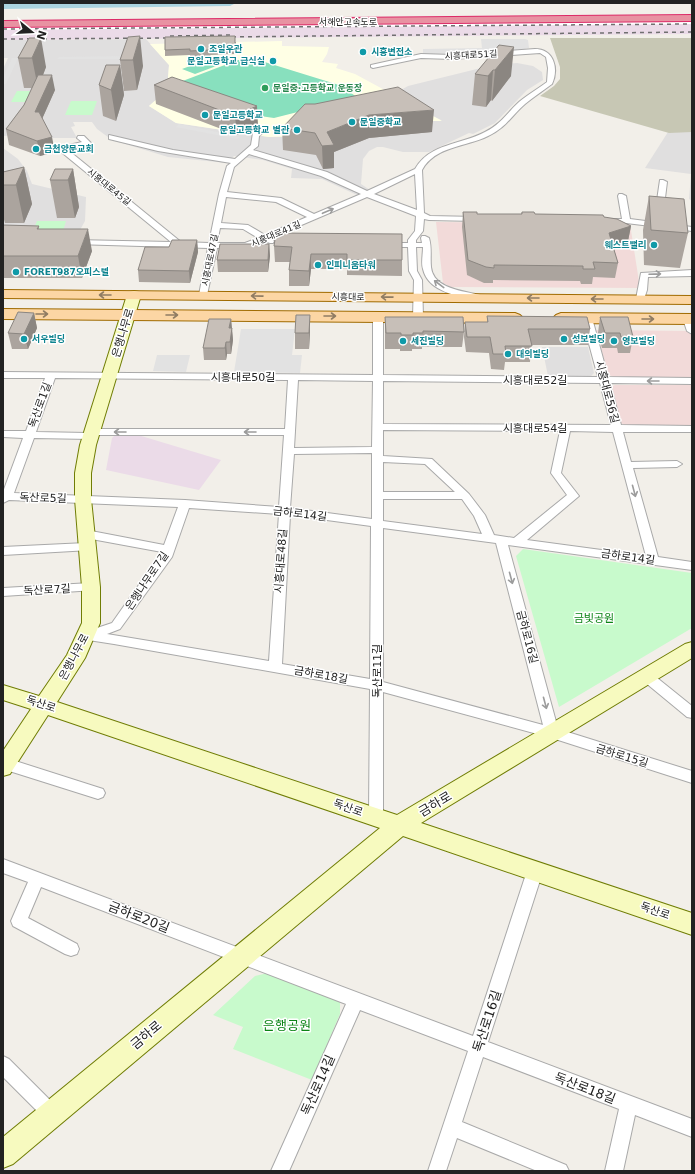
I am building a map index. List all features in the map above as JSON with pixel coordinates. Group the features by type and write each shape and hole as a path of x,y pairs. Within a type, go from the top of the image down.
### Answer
{"highway":[{"name":"서해안고속도로","path":"3,24 692,18"},
{"name":"서해안고속도로","path":"3,27 692,22"}],"main road":[{"name":"시흥대로","path":"3,294 692,300"},
{"name":"은행나무로","path":"4,766 45,706 75,658 91,623 92,614 83,499 83,473 91,434 134,295"},
{"name":"시흥대로","path":"3,314 532,318"},
{"path":"548,318 587,318 690,323"},
{"name":"금하로","path":"3,1154 400,825 692,649"},
{"name":"독산로","path":"3,692 692,924"}],"street":[{"name":"시흥대로51길","path":"373,66 421,56 452,57 535,51 542,51 548,55 552,77 550,83 545,88 522,103 501,126 485,135 443,148 422,164 418,170"},
{"name":"시흥대로47길","path":"203,295 223,194 231,166 256,143 256,135 264,128"},
{"path":"112,137 128,142 198,157 236,161"},
{"name":"시흥대로45길","path":"81,138 87,143 63,149 180,245"},
{"path":"248,151 324,174 368,194 429,218 486,219"},
{"name":"시흥대로41길","path":"66,242 246,246 314,218 418,170"},
{"path":"418,170 420,215 419,231 412,240 413,271 418,280 418,317"},
{"path":"657,225 663,182"},
{"path":"223,194 278,200 314,218"},
{"path":"622,196 626,221"},
{"path":"595,220 626,221 692,229"},
{"name":"시흥대로47길","path":"217,225 245,227 265,238"},
{"path":"419,231 426,240 427,270 432,278 448,290 482,298"},
{"path":"265,238 274,244 281,244"},
{"path":"377,245 426,245"},
{"path":"418,280 427,270"},
{"path":"640,299 643,290 644,275 692,273"},
{"path":"377,524 378,317"},
{"name":"시흥대로56길","path":"587,318 653,561"},
{"name":"독산로1길","path":"3,375 109,376"},
{"name":"독산로1길","path":"4,497 50,376"},
{"name":"시흥대로50길","path":"109,376 378,378"},
{"name":"시흥대로48길","path":"275,667 293,378"},
{"name":"시흥대로52길","path":"378,378 692,381"},
{"name":"시흥대로54길","path":"378,427 692,429"},
{"path":"517,542 573,496 556,473 566,428"},
{"path":"3,434 289,432"},
{"path":"288,451 378,455 425,460 465,496 496,539"},
{"path":"627,465 677,464"},
{"path":"377,495 465,496"},
{"name":"독산로5길","path":"4,497 83,499"},
{"name":"금하로14길","path":"83,499 284,511 692,566"},
{"name":"은행나무로7길","path":"86,636 116,626 166,557 185,504"},
{"name":"독산로11길","path":"376,817 377,524"},
{"name":"금하로16길","path":"496,539 552,733"},
{"path":"3,551 86,540 169,550"},
{"name":"독산로7길","path":"3,592 90,587"},
{"name":"금하로18길","path":"86,636 114,639 376,685 552,733"},
{"path":"646,676 692,713"},
{"name":"금하로15길","path":"552,733 692,777"},
{"name":"은행나무로","path":"4,766 98,793"},
{"name":"금하로20길","path":"3,866 241,956"},
{"name":"독산로16길","path":"437,1171 535,871"},
{"path":"37,879 19,921 71,949"},
{"path":"241,956 478,1047"},
{"name":"독산로14길","path":"280,1171 356,1000"},
{"name":"독산로18길","path":"478,1047 692,1128"},
{"path":"3,1065 52,1114"},
{"path":"614,1171 629,1104"},
{"path":"452,1127 560,1171"}],"shaded area":[{"path":"692,21 692,34 3,40 3,28"},
{"path":"550,38 692,38 692,132 669,133 540,96 554,86 560,79 560,67"},
{"path":"146,39 169,65 167,90 149,106 176,123 269,137 328,135 376,124 441,120 392,95 408,86 493,65 517,63 533,66 542,72 543,80 527,90 495,123 473,134 469,133 429,152 403,152 383,147 377,147 369,151 363,159 361,184 370,190 357,195 322,179 291,178 292,169 263,160 234,156 227,163 168,157 112,140 97,129 92,122 73,122 75,126 71,127 77,138 18,138 18,135 3,136 3,69 8,58 3,58 3,40"},
{"path":"481,39 525,39 528,40 529,48 514,51 453,56 423,54 423,49 482,48"},
{"path":"282,41 282,46 329,47 322,62 338,64 336,68 355,74 442,121 410,121 328,135 269,137 176,123 149,106 167,90 169,65 150,44"},
{"path":"129,56 128,59 57,59 59,57"},
{"path":"12,58 18,58 6,84 3,84 3,78"},
{"path":"179,124 240,137 237,139 176,127"},
{"path":"668,132 692,132 692,201 689,199 691,174 645,168"},
{"path":"3,148 18,159 27,171 32,184 86,197 85,221 80,230 3,236"},
{"path":"436,222 630,224 640,288 451,287 443,283"},
{"path":"241,329 295,329 292,355 302,355 300,373 234,372"},
{"path":"596,330 692,331 692,377 613,377 608,374"},
{"path":"542,347 588,347 594,373 591,376 548,376"},
{"path":"157,355 190,355 186,372 153,371"},
{"path":"615,385 692,385 692,426 626,426 621,423 611,387"},
{"path":"115,435 138,435 221,460 199,490 106,470 112,438"}],"green space":[{"name":"문일중·고등학교 운동장","path":"255,59 339,85 357,97 274,118 260,116 180,85 180,82 238,60"},
{"path":"206,60 219,65 195,74 182,69"},
{"path":"17,91 32,91 27,102 11,102"},
{"path":"71,101 97,101 92,115 65,115"},
{"path":"37,221 66,221 63,231 33,231"},
{"name":"금빛공원","path":"523,549 692,573 692,628 559,707 516,556"},
{"name":"은행공원","path":"272,972 340,1002 340,1014 312,1080 233,1049 243,1027 213,1015 255,976"}],"water":[{"path":"3,3 236,3 230,6 3,9"}],"pier":[{"path":"692,16 692,24 3,30 3,22"}],"building":[{"path":"140,36 133,60 120,60 128,37"},
{"path":"235,36 235,47 210,48 210,50 190,51 190,49 165,50 165,37"},
{"path":"29,38 41,38 32,58 18,58"},
{"path":"499,45 514,47 495,70 493,70 488,76 475,74"},
{"path":"106,65 120,65 111,90 99,85"},
{"path":"38,75 52,75 35,112 39,112 52,137 37,141 6,129 24,105"},
{"path":"172,77 257,106 235,116 154,85"},
{"path":"398,87 434,110 369,115 327,132 334,145 322,146 315,133 282,128 305,104 315,104"},
{"path":"24,167 16,185 3,185 3,172"},
{"path":"55,169 73,169 68,180 50,180"},
{"path":"649,196 684,199 688,233 651,230"},
{"path":"463,212 477,212 477,214 522,214 522,212 534,212 535,214 603,215 604,217 617,219 631,226 609,233 618,263 593,262 595,269 583,269 583,266 494,265 494,268 486,267 468,260"},
{"path":"3,225 39,226 37,229 88,229 78,256 3,256"},
{"path":"276,233 402,234 402,260 347,260 347,254 311,254 309,271 289,270 292,247 274,246"},
{"path":"172,240 197,240 189,271 138,270 145,247 169,247"},
{"path":"220,244 269,244 268,260 217,260"},
{"path":"18,312 34,313 24,334 8,333"},
{"path":"296,315 310,315 309,333 295,333"},
{"path":"487,316 587,317 590,329 528,329 532,346 505,346 506,354 493,354 490,337 467,337 465,322 488,322"},
{"path":"385,317 463,317 464,332 423,331 423,333 413,333 413,335 386,333"},
{"path":"600,317 628,317 633,337 621,337 620,333 605,333"},
{"path":"209,319 231,319 229,328 232,328 230,342 226,342 225,348 203,348"}],"railway":[{"path":"3,29 692,24"},
{"path":"224,37 692,32"},
{"path":"170,36 230,35"},
{"path":"3,39 176,38"}],"place":[{"name":"조일우관","path":"201,49"},
{"name":"시흥변전소","path":"363,52"},
{"name":"문일고등학교 급식실","path":"273,61"},
{"name":"문일중·고등학교 운동장","path":"265,88"},
{"name":"문일고등학교","path":"205,115"},
{"name":"문일중학교","path":"352,122"},
{"name":"문일고등학교 별관","path":"297,130"},
{"name":"금천양문교회","path":"36,149"},
{"name":"웨스트밸리","path":"654,245"},
{"name":"인피니움타워","path":"318,265"},
{"name":"FORET987오피스텔","path":"16,272"},
{"name":"서우빌딩","path":"24,339"},
{"name":"성보빌딩","path":"564,339"},
{"name":"세진빌딩","path":"403,341"},
{"name":"영보빌딩","path":"614,341"},
{"name":"대의빌딩","path":"508,354"}]}
